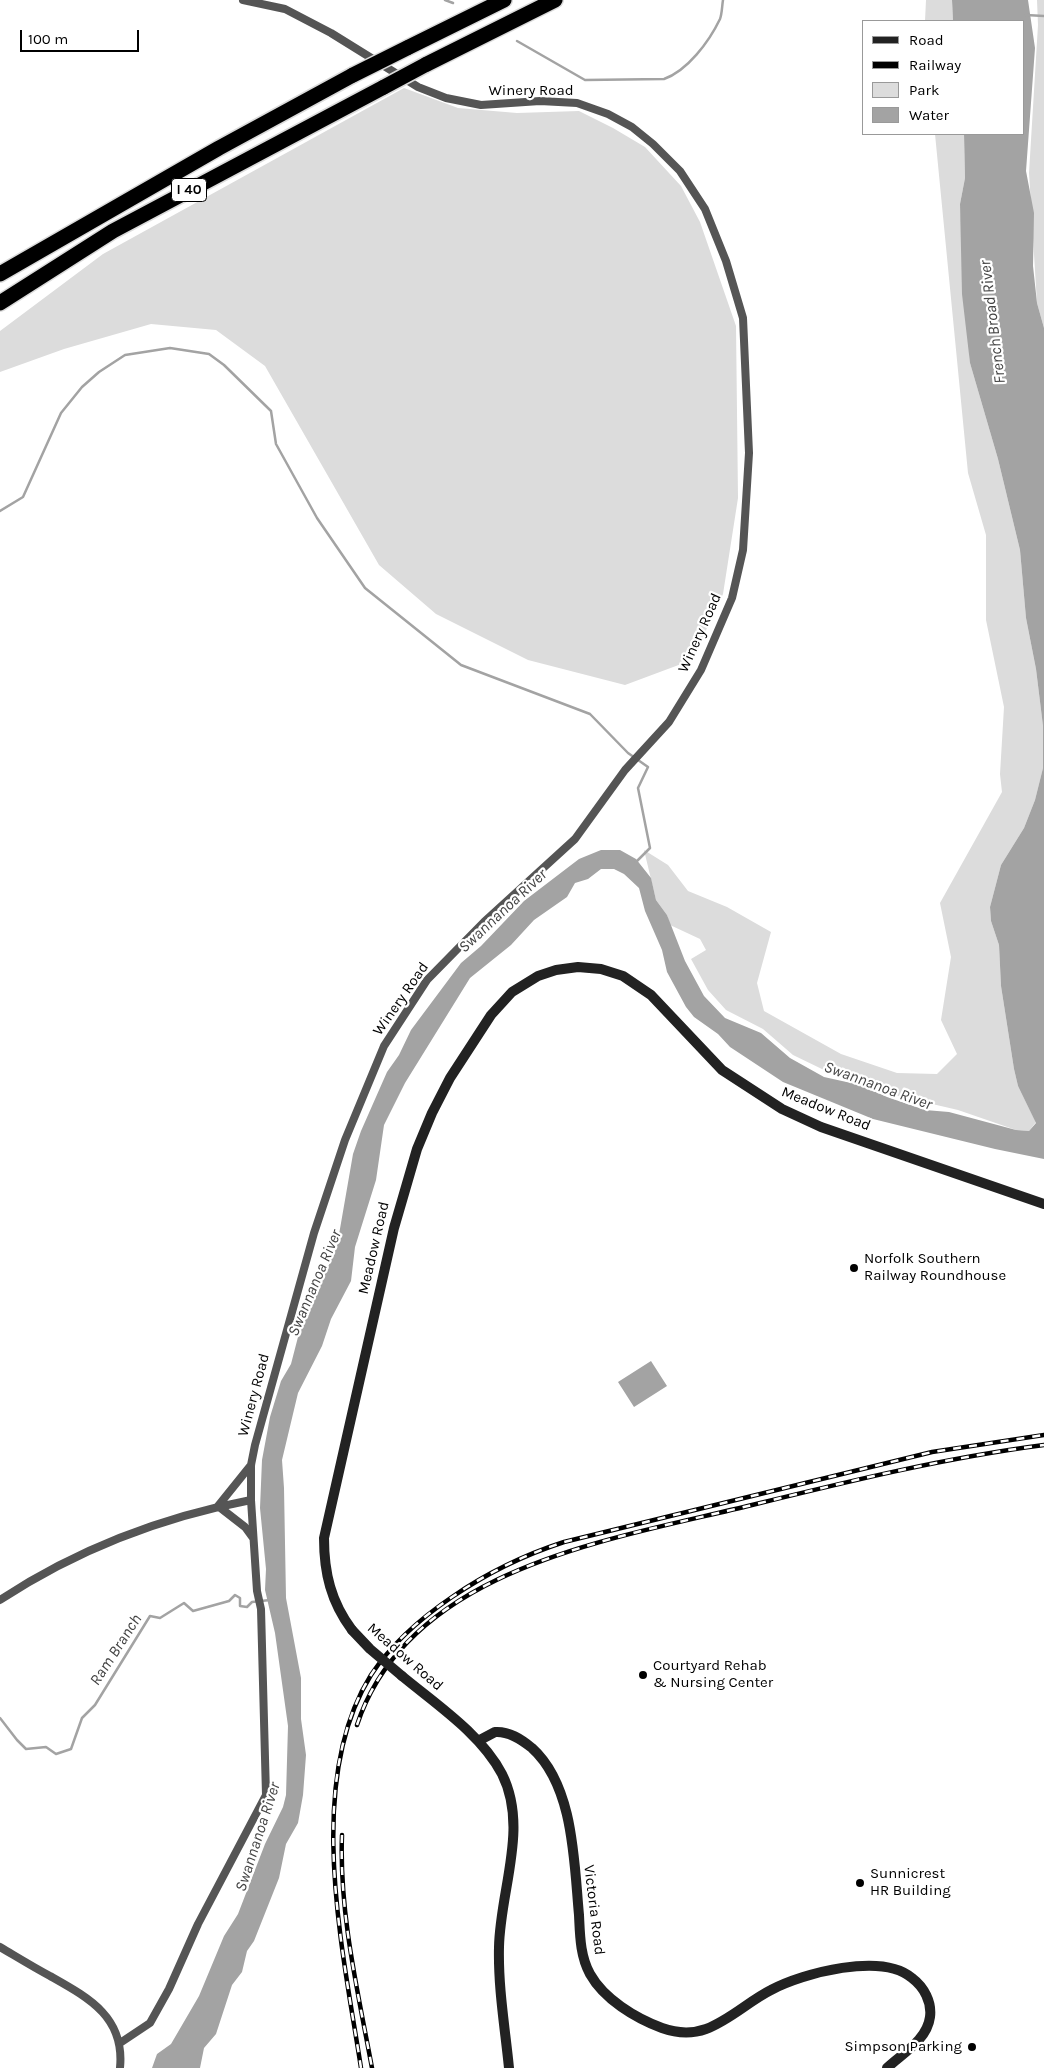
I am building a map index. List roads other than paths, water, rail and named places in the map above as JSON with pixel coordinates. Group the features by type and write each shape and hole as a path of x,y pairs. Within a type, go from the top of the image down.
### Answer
{"highway":[{"name":"I 40","path":"0,274 219,148 353,75 504,0"},
{"name":"I 40","path":"0,303 113,230 425,65 555,0"}],"main road":[{"name":"Meadow Road","path":"509,2068 499,1947 514,1822 511,1800 503,1776 478,1741 370,1650 352,1630 335,1603 329,1586 324,1557 324,1538 405,1184 429,1119 450,1078 491,1014 504,998 525,982 549,971 568,967 601,969 623,976 651,995 722,1070 751,1091 782,1109 822,1126 1044,1204"},
{"name":"Victoria Road","path":"478,1741 495,1732 515,1736 542,1759 558,1783 564,1804 571,1847 581,1948 589,1973 610,1998 648,2022 669,2030 689,2032 706,2029 724,2020 771,1990 813,1975 873,1965 895,1969 908,1974 924,1990 930,2006 930,2016 919,2040 887,2068"}],"street":[{"name":"Winery Road","path":"120,2043 150,2023 169,1989 198,1924 266,1795 261,1609 257,1591 253,1538 252,1465 255,1445 314,1233 345,1140 384,1046 427,980 484,922 575,839 625,770 669,722 701,670 732,598 743,550 749,453 743,318 726,261 705,209 680,171 654,144 608,114 576,103 540,101 481,105 446,98 418,87 331,33 285,8 242,0"},
{"path":"218,1506 252,1465"},
{"path":"0,1600 66,1560 172,1518 251,1500"},
{"path":"218,1506 245,1527 253,1538"},
{"path":"0,1946 90,1999 108,2018 120,2043 120,2068"}],"water":[{"name":"French Broad River","path":"952,0 1028,0 1035,48 1026,171 1034,213 1033,266 1037,303 1044,328 1044,1159 873,1119 783,1082 730,1047 718,1034 694,1017 686,1007 667,972 662,950 645,911 639,888 624,874 614,869 601,869 588,879 575,883 567,897 534,920 511,945 470,978 405,1083 384,1125 376,1180 355,1247 351,1281 331,1319 322,1346 298,1393 282,1460 286,1598 301,1678 301,1719 306,1755 303,1795 298,1823 286,1844 279,1878 254,1941 247,1951 242,1972 232,1985 216,2034 204,2048 200,2068 152,2068 157,2054 171,2044 199,1996 224,1936 238,1914 265,1844 283,1807 286,1795 288,1726 275,1633 265,1590 266,1569 260,1508 262,1460 270,1417 281,1381 291,1364 298,1337 337,1246 353,1154 361,1131 387,1072 399,1055 411,1030 461,963 481,946 524,901 579,859 601,850 620,850 636,859 651,878 656,900 667,915 685,961 704,996 725,1018 761,1033 790,1058 824,1077 860,1085 887,1097 925,1110 949,1112 1016,1130 1029,1131 1036,1123 1018,1086 1014,1069 1001,986 999,945 991,921 990,907 1001,865 1024,828 1035,800 1043,768 1043,726 1036,669 1026,618 1020,550 998,459 970,363 962,294 960,204 965,178 964,135 1024,135 1024,20 953,20"},
{"path":"651,1361 667,1386 634,1407 618,1382"}],"waterway":[{"path":"445,0 453,3"},
{"path":"517,41 585,80 664,79 689,63 704,46 720,19 723,0"},
{"path":"1026,15 1044,16"},
{"path":"0,511 23,497 61,413 82,387 99,372 125,355 170,348 209,354 224,365 271,411 276,444 317,518 365,588 461,665 590,714 628,753 648,767 638,788 650,848 636,862"},
{"name":"Ram Branch","path":"0,1718 26,1749 46,1747 56,1754 71,1749 82,1718 95,1705 150,1616 160,1618 184,1603 193,1611 229,1601 235,1595 240,1598 240,1606 247,1607 252,1602 270,1600"}],"railway":[{"path":"361,2068 346,1972 334,1868 334,1816 339,1765 351,1718 371,1675 388,1652 418,1622 465,1588 492,1572 564,1542 932,1452 1044,1435"},
{"path":"357,1725 383,1672 421,1629 468,1595 522,1568 580,1548 639,1532 825,1487 970,1456 1044,1445"},
{"path":"342,1835 343,1894 346,1923 372,2068"}],"place":[{"name":"Norfolk Southern Railway Roundhouse","path":"854,1268"},
{"name":"Courtyard Rehab & Nursing Center","path":"643,1675"},
{"name":"Sunnicrest HR Building","path":"860,1883"},
{"name":"Simpson Parking","path":"972,2047"}],"water label":[{"name":"Swannanoa River","path":"503,911"},
{"name":"Swannanoa River","path":"878,1086"},
{"name":"Swannanoa River","path":"315,1283"},
{"name":"Swannanoa River","path":"258,1837"}]}
